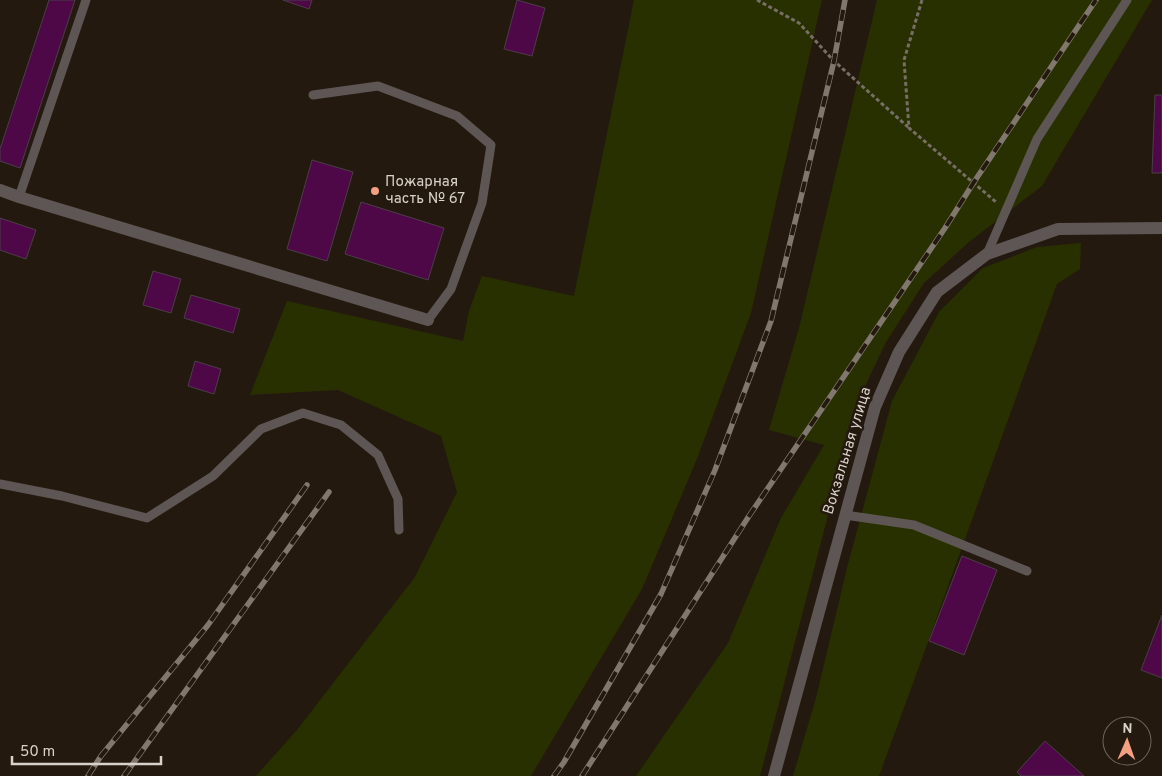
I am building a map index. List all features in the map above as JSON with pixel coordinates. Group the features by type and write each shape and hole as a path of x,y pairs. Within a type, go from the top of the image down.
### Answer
{"street":[{"path":"0,190 428,320"},
{"name":"Вокзальная улица","path":"774,776 875,408 899,352 937,292 987,254 1058,229 1162,228"}],"lane":[{"path":"19,197 86,0"},
{"path":"987,254 1037,139 1127,0"},
{"path":"313,95 378,86 457,116 491,145 482,203 467,246 451,289 428,320"},
{"path":"0,484 62,496 147,518 213,476 261,429 303,413 342,425 378,455 398,499 400,530"},
{"path":"846,515 914,525 1027,571"}],"path":[{"path":"757,0 799,23 834,61 1006,211"},
{"path":"909,128 904,60 922,0"}],"green space":[{"path":"634,0 822,0 751,313 697,459 642,589 531,776 256,776 297,730 415,577 457,492 441,436 338,390 250,395 287,301 463,341 469,311 482,276 574,296"},
{"path":"877,0 1152,0 1042,186 969,242 924,283 886,342 859,399 843,449 832,500 760,776 636,776 728,643 781,518 824,445 769,430 799,328"},
{"path":"1081,243 1080,269 1057,284 879,776 793,776 816,698 847,568 892,401 939,312 983,268 1037,247"}],"building":[{"path":"49,0 75,0 20,168 0,161 0,149"},
{"path":"283,0 312,0 309,9"},
{"path":"517,0 545,8 532,56 504,49"},
{"path":"1155,95 1162,95 1162,173 1152,173"},
{"path":"312,160 353,172 327,261 287,249"},
{"path":"361,202 444,228 428,280 345,254"},
{"path":"0,218 36,230 26,259 0,250"},
{"path":"153,271 181,279 171,313 143,305"},
{"path":"191,295 240,309 233,333 184,318"},
{"path":"195,361 221,369 214,394 188,386"},
{"path":"962,556 997,570 964,655 929,641"},
{"path":"1162,615 1162,678 1141,670"},
{"path":"1045,741 1084,776 1021,776 1017,772"}],"railway":[{"path":"554,776 564,762 661,594 715,470 771,321 834,61 845,0"},
{"path":"582,776 749,516 945,228 1096,0"},
{"path":"88,776 101,756 208,625 307,485"},
{"path":"124,776 329,492"}],"place":[{"name":"Пожарная часть № 67","path":"375,191"}]}
